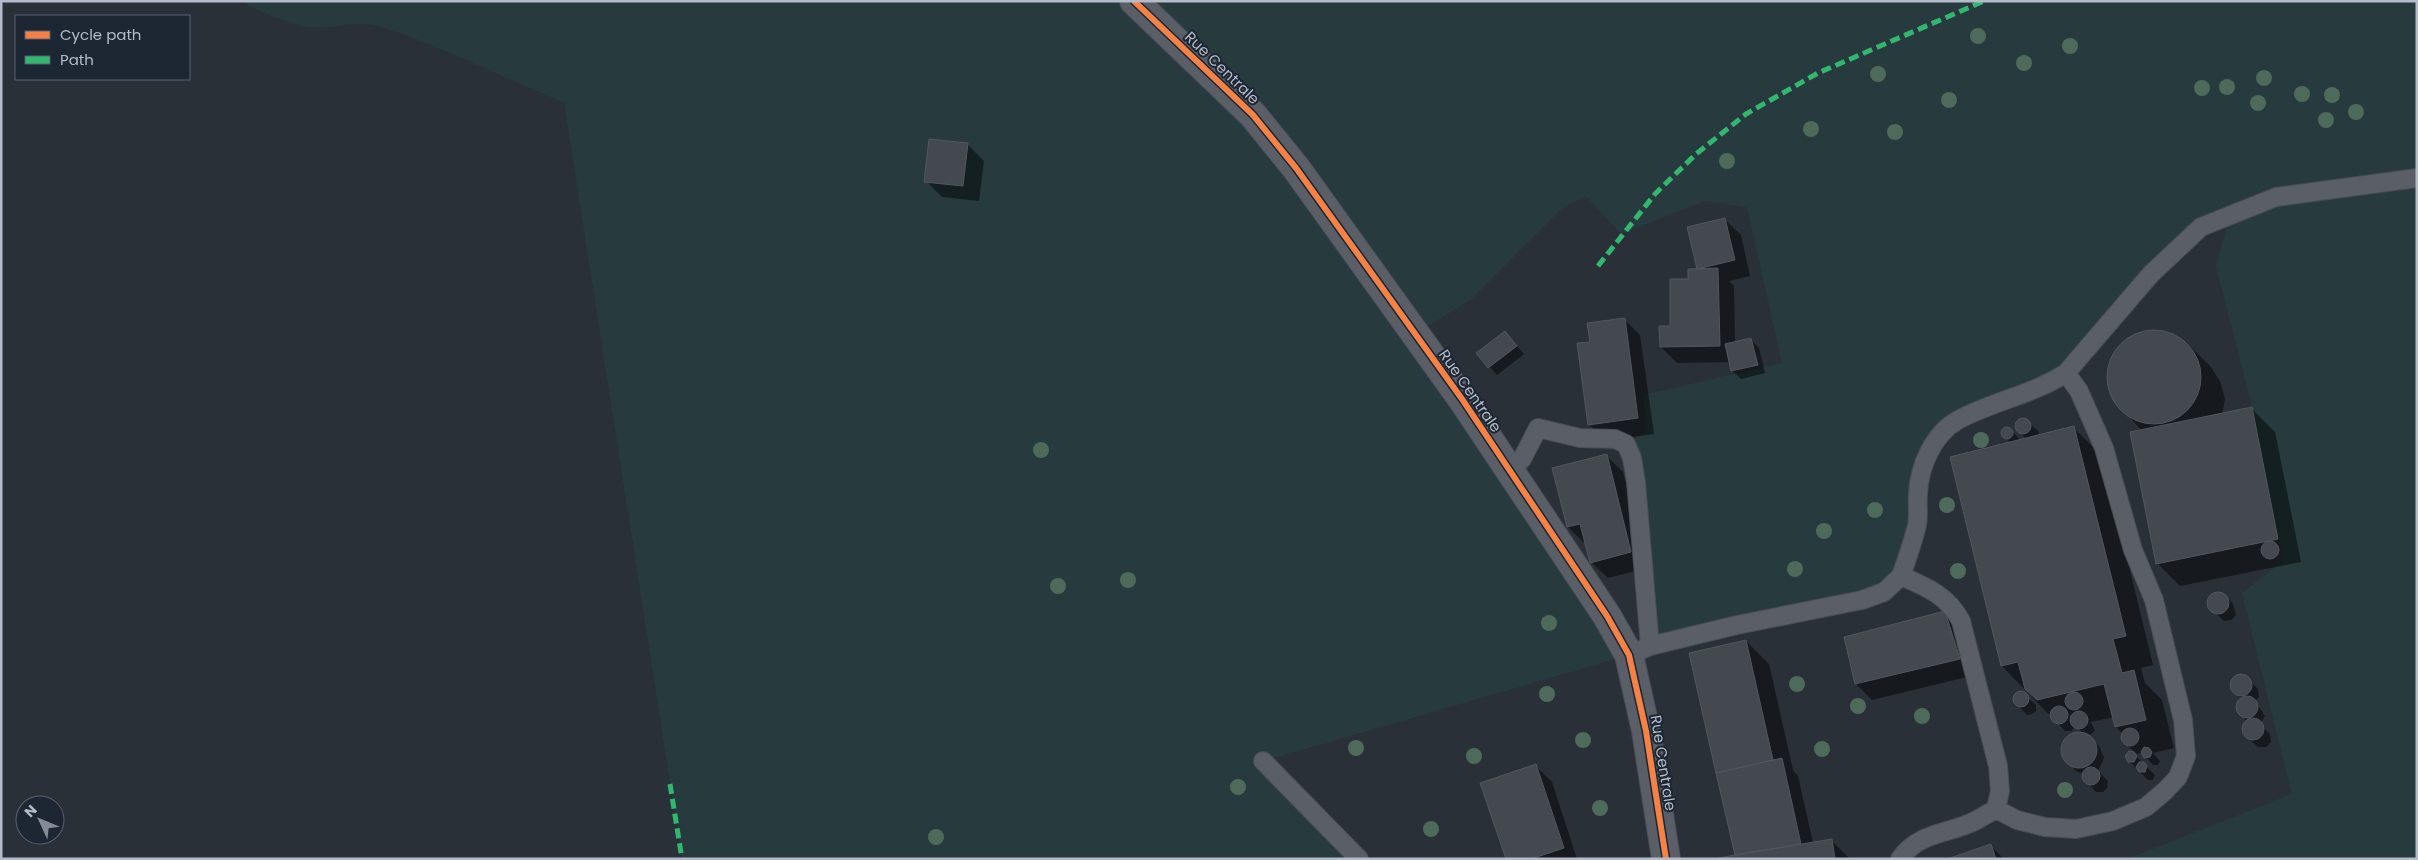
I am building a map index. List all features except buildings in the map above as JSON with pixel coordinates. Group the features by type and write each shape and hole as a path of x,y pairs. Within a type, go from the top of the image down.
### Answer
{"street":[{"name":"Rue Centrale","path":"1134,1 1253,115 1290,161 1416,334 1607,616 1640,651 1646,731 1666,859"}],"lane":[{"path":"1510,472 1522,459 1538,428 1580,438 1615,439 1626,444 1632,458 1636,482 1640,651 1737,625 1862,600 1884,592 1902,576 1918,523 1918,492 1923,466 1931,448 1943,432 1958,420 2048,384 2066,372 2151,274 2201,227 2276,197 2417,178"},
{"path":"1996,809 2017,820 2045,828 2076,829 2113,821 2146,807 2165,791 2178,777 2186,756 2183,720 2154,600 2133,550 2104,448 2079,391 2066,372"},
{"path":"1900,859 1907,848 1928,836 1974,821 1996,809 2000,791 1998,766 1962,621 1955,609 1944,598 1928,587 1902,576"},
{"path":"1263,761 1358,859"}],"green space":[{"path":"242,1 2417,1 2417,859 2127,859 2292,794 2242,593 2283,561 2252,407 2216,266 2230,214 2201,227 2066,373 1958,420 1931,448 1918,523 1884,592 1650,646 1626,444 1647,431 1643,395 1782,363 1747,207 1705,201 1621,234 1586,196 1561,209 1471,299 1416,334 1629,655 1264,761 1351,851 1341,859 682,859 564,102 448,52 378,26 352,24 317,28 302,26 284,21"}],"marked path":[{"path":"1598,266 1655,194 1696,154 1746,114 1818,73 1984,1"},
{"path":"670,784 682,859"}],"cycle path":[{"path":"1134,1 1253,115 1296,168 1462,399 1607,616 1629,655 1646,731 1666,859"}]}
